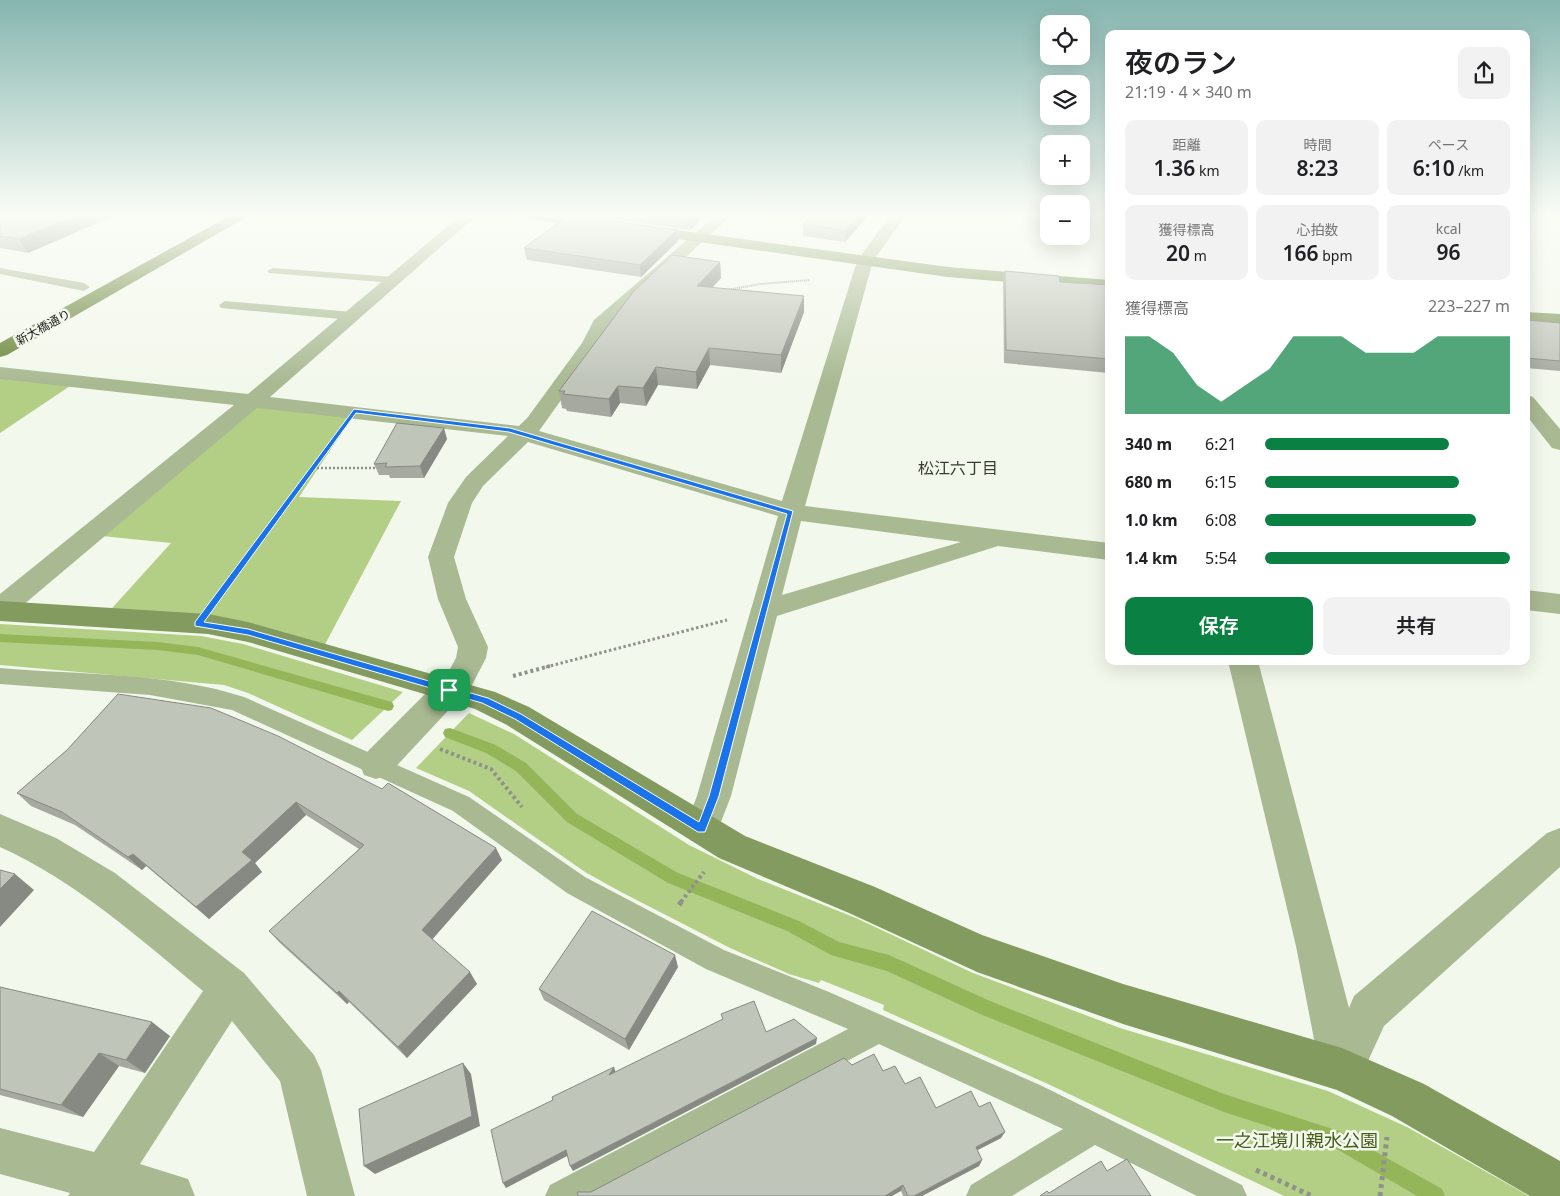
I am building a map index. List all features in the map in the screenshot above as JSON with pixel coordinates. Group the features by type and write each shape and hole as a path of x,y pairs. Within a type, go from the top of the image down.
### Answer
{"main road":[{"name":"新大橋通り","path":"0,334 114,271"},
{"name":"新大橋通り","path":"0,351 143,271"}],"street":[{"path":"0,610 253,401 405,271"},
{"path":"376,765 449,690 466,667 473,647 452,599 441,557 460,503 474,482 536,422 591,344 601,324 661,271"},
{"path":"702,829 714,796 791,512 861,271"},
{"path":"922,271 1105,285"},
{"path":"1530,317 1560,320"},
{"path":"0,373 354,411 510,430 791,512 1105,552"},
{"path":"1530,405 1557,435"},
{"path":"764,610 996,539"},
{"path":"1530,600 1560,604"},
{"path":"0,610 198,624 248,632 484,700 518,716 732,847 862,900 977,953 1122,1004 1342,1070 1408,1100 1560,1187"},
{"path":"1244,665 1315,946 1342,1070"},
{"path":"0,830 43,849 102,884 230,987 299,1070 331,1196"},
{"path":"1342,1070 1369,1011 1560,844"},
{"path":"98,1187 230,987"},
{"path":"0,1151 98,1187 171,1196"}],"lane":[{"path":"0,271 84,287"},
{"path":"273,271 394,280"},
{"path":"225,305 352,316"},
{"path":"0,676 146,688 216,697 237,703 461,804 576,885 715,960 1029,1096 1231,1196"},
{"path":"561,1196 878,1029"},
{"path":"982,1196 1094,1128"}],"path":[{"path":"720,292 760,284 842,278 856,271"},
{"path":"198,624 354,411"},
{"path":"312,468 380,468"},
{"path":"512,676 764,610"},
{"path":"436,747 490,769 524,809"},
{"path":"681,902 710,863"},
{"path":"1380,1196 1389,1126"}],"green space":[{"path":"0,376 73,384 0,433"},
{"path":"254,403 353,416 299,497 401,501 321,652 180,621 104,617 171,543 92,535"},
{"path":"0,624 201,636 243,644 403,692 352,740 248,693 224,685 0,665"},
{"name":"一之江境川親水公園","path":"469,713 514,734 689,845 758,879 856,918 973,973 1120,1028 1328,1091 1407,1127 1529,1196 1284,1196 1048,1084 883,1010 884,1005 821,980 819,983 789,974 730,948 585,872 469,791 416,768"}],"building":[{"path":"655,271 712,271 697,286 804,296 781,355 709,348 696,372 656,367 643,388 618,386 609,399 563,394 565,391 559,391 633,292"},
{"path":"1005,271 1059,276 1060,282 1105,285 1105,359 1006,350"},
{"path":"1530,320 1560,323 1560,361 1530,358"},
{"path":"397,423 444,428 420,466 385,467 387,463 374,464"},
{"path":"118,694 211,708 278,736 382,789 388,783 496,848 422,930 470,972 398,1047 339,991 337,993 269,931 364,845 296,802 242,852 252,860 196,907 133,854 128,857 62,812 17,793 67,750"},
{"path":"0,870 15,874 0,889"},
{"path":"592,911 675,955 625,1039 539,989"},
{"path":"0,987 152,1022 126,1060 99,1053 61,1105 0,1089"},
{"path":"754,1001 766,1032 794,1019 817,1038 570,1166 566,1150 503,1183 491,1130 553,1100 552,1097 614,1067 609,1075 723,1019 721,1014"},
{"path":"874,1054 883,1071 895,1066 905,1084 920,1077 936,1108 971,1091 979,1107 990,1102 1005,1132 976,1147 982,1160 914,1196 908,1196 903,1185 885,1196 578,1196 577,1192 591,1192 844,1058 852,1065"},
{"path":"463,1063 472,1116 364,1166 359,1109"},
{"path":"1127,1159 1151,1196 1040,1196 1047,1191 1049,1193 1101,1161 1107,1171"}],"waterway":[{"path":"0,638 157,646 198,651 388,706"},
{"path":"450,733 491,749 521,767 572,818 673,878 793,926 837,949 889,963 986,1008 1224,1103 1339,1140 1435,1196"}],"district":[{"name":"松江六丁目","path":"958,468"}],"route":[{"path":"354,411 510,430 791,512 714,796 702,829 518,716 484,700 449,690 248,632 208,624 198,624 354,411"}]}
